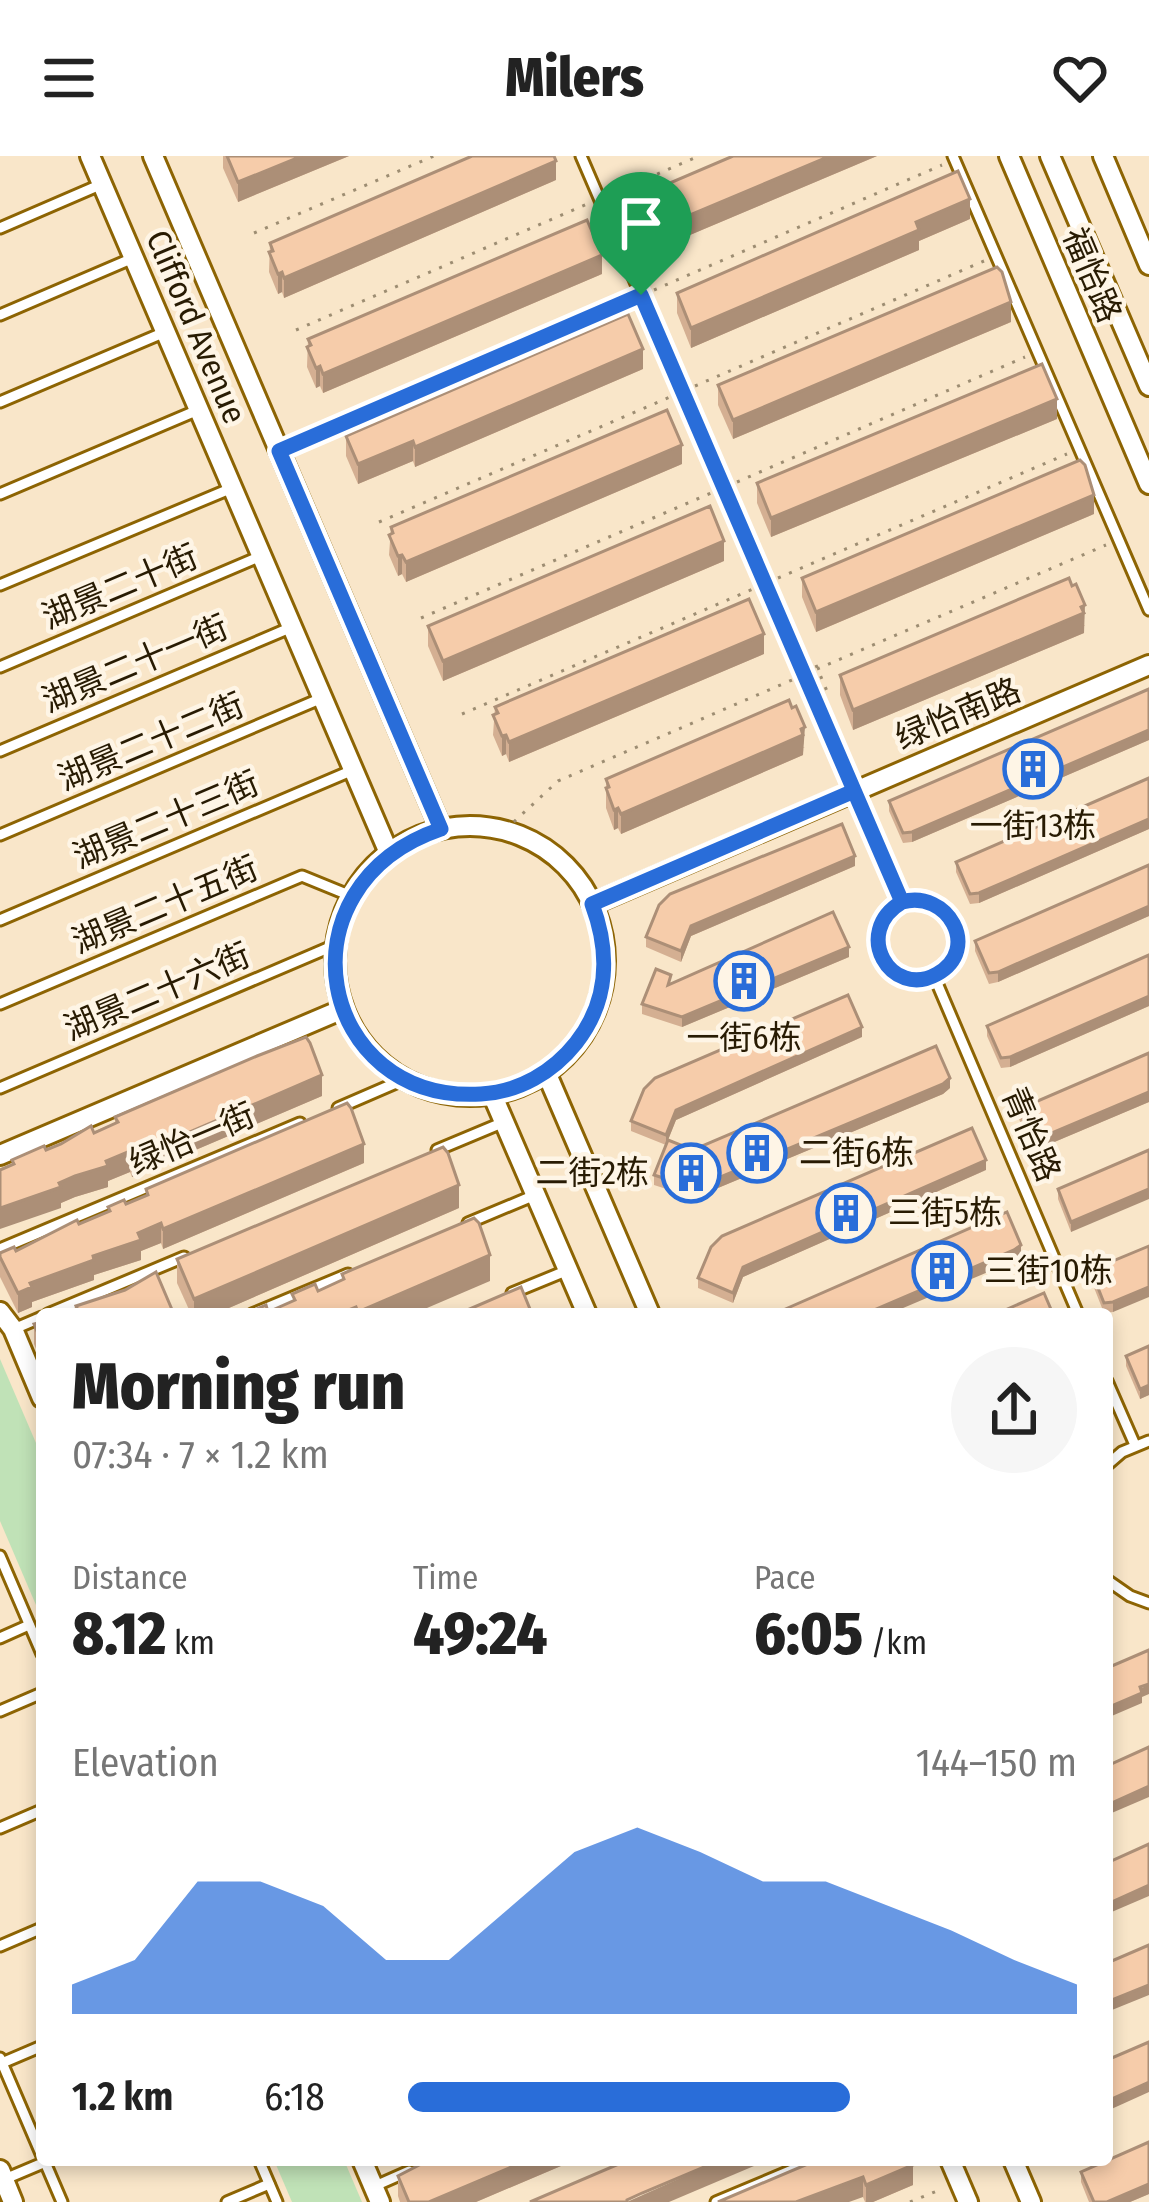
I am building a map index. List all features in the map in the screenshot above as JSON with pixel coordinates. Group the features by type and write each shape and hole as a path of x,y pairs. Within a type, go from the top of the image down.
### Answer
{"street":[{"name":"Clifford Avenue","path":"90,156 389,853"},
{"name":"Clifford Avenue","path":"153,156 441,829"},
{"name":"福怡路","path":"1009,156 1149,484"},
{"name":"福怡路","path":"1051,156 1149,386"},
{"path":"1103,156 1149,265"},
{"name":"绿怡南路","path":"592,904 1149,665"},
{"path":"441,829 505,830 557,857 578,878 592,904 605,956 600,996 584,1033 546,1072 492,1094 433,1091 379,1061 358,1037 343,1009 335,978 335,945 351,896 389,853 441,829"},
{"path":"0,1155 343,1009"},
{"path":"546,1072 647,1308"},
{"path":"492,1094 584,1308"},
{"path":"0,1312 13,1329 36,1383"},
{"path":"365,2166 377,2194"},
{"path":"952,2166 968,2202"},
{"path":"1015,2166 1031,2202"},
{"path":"2,2175 14,2202"}],"lane":[{"path":"581,156 902,902"},
{"path":"954,158 1149,610"},
{"path":"0,228 102,184"},
{"path":"0,315 134,258"},
{"path":"0,402 165,332"},
{"path":"0,494 198,410"},
{"path":"0,585 232,488"},
{"name":"湖景二十街","path":"0,667 261,556"},
{"name":"湖景二十一街","path":"0,751 292,627"},
{"name":"湖景二十二街","path":"0,836 322,698"},
{"name":"湖景二十三街","path":"0,920 353,770"},
{"name":"湖景二十五街","path":"0,1004 302,876 351,896"},
{"path":"921,899 939,905 956,928 954,956 934,976 905,977 883,959 877,941 881,922 902,902 921,899"},
{"name":"湖景二十六街","path":"0,1088 335,945"},
{"name":"青怡路","path":"934,976 1075,1308"},
{"name":"绿怡一街","path":"0,1249 405,1079"},
{"path":"417,1159 504,1122"},
{"path":"448,1232 535,1195"},
{"path":"62,1308 200,1250"},
{"path":"266,1308 361,1268"},
{"path":"505,1296 568,1270"},
{"path":"13,1329 36,1319"},
{"path":"1113,1395 1135,1445"},
{"path":"1113,1461 1149,1441"},
{"path":"1,1561 36,1641"},
{"path":"1113,1584 1149,1603"},
{"path":"0,1638 29,1625"},
{"path":"0,1711 36,1696"},
{"path":"0,1828 36,1813"},
{"path":"0,1946 36,1931"},
{"path":"36,2048 1,2061 36,2140"},
{"path":"2,2175 36,2163"},
{"path":"47,2166 62,2202"},
{"path":"262,2166 277,2202"},
{"path":"716,2202 802,2166"},
{"path":"377,2194 415,2169"},
{"path":"226,2202 269,2184"}],"path":[{"path":"254,233 434,156"},
{"path":"296,330 699,156"},
{"path":"279,451 954,158"},
{"path":"910,2202 959,2182"}],"green space":[{"path":"0,1359 36,1443 36,1605 0,1521"},
{"path":"277,2166 347,2166 362,2202 292,2202"}],"building":[{"path":"227,156 302,156 238,182"},
{"path":"472,156 554,156 556,161 284,278 282,272 278,274 270,243"},
{"path":"733,156 830,156 652,231 637,197"},
{"path":"958,171 970,199 916,222 919,230 691,328 677,293"},
{"path":"587,220 602,255 323,374 320,366 316,368 308,339"},
{"path":"997,267 1011,302 733,420 718,385"},
{"path":"628,314 643,349 415,447 413,441 358,464 346,436"},
{"path":"1042,364 1057,399 771,518 757,483"},
{"path":"667,410 682,445 406,562 398,556 389,535 391,527"},
{"path":"1080,460 1094,495 816,612 802,578"},
{"path":"710,506 724,541 443,661 428,626"},
{"path":"1069,578 1085,605 1081,607 1084,613 853,710 840,675"},
{"path":"749,599 764,634 509,742 502,736 493,715 498,713 495,707"},
{"path":"1149,689 1149,730 903,833 889,801"},
{"path":"789,700 805,727 803,735 621,814 618,808 614,810 606,779"},
{"path":"1149,778 1149,819 970,894 956,862"},
{"path":"842,824 855,856 691,926 681,951 646,937 659,905 670,894"},
{"path":"1149,865 1149,906 989,973 975,941"},
{"path":"833,912 849,947 682,1017 642,1004 656,969 671,975 668,985"},
{"path":"1149,955 1149,996 1001,1058 987,1026"},
{"path":"848,995 862,1027 676,1110 666,1135 631,1121 644,1089 655,1078"},
{"path":"306,1037 322,1075 132,1157 130,1151 106,1161 108,1166 59,1183 61,1187 0,1208 0,1170 14,1164 12,1160 61,1144 91,1126 94,1133 118,1122 115,1117"},
{"path":"936,1046 950,1078 943,1084 694,1188 654,1175 668,1140 693,1150"},
{"path":"1149,1053 1149,1092 1033,1141 1019,1109"},
{"path":"347,1103 364,1144 163,1229 161,1223 138,1233 141,1240 30,1283 32,1287 18,1293 0,1253 14,1247 16,1251 77,1220 79,1224 110,1211 108,1207 124,1200 126,1204 148,1195 146,1189"},
{"path":"972,1128 986,1160 743,1267 733,1293 698,1278 711,1247 722,1236"},
{"path":"443,1147 459,1185 194,1299 177,1259"},
{"path":"1149,1150 1149,1189 1071,1222 1058,1189"},
{"path":"1007,1212 1021,1245 879,1308 788,1308"},
{"path":"474,1218 490,1255 367,1308 277,1308 295,1300 292,1294 315,1284 318,1291 344,1279 342,1274"},
{"path":"1149,1246 1149,1287 1104,1303 1091,1270"},
{"path":"156,1272 171,1308 76,1306 125,1290"},
{"path":"521,1287 530,1308 472,1308"},
{"path":"1044,1293 1050,1308 1010,1308"},
{"path":"1149,1346 1149,1385 1140,1389 1126,1356"},
{"path":"1149,1650 1149,1684 1140,1687 1142,1693 1113,1705 1113,1665"},
{"path":"1149,1747 1149,1786 1113,1802 1113,1763"},
{"path":"1149,1844 1149,1885 1113,1901 1113,1860"},
{"path":"1149,1945 1149,1985 1113,2000 1113,1960"},
{"path":"1149,2042 1149,2082 1113,2098 1113,2057"},
{"path":"1149,2142 1149,2184 1107,2202 1094,2202 1081,2172 1113,2166 1113,2158"},
{"path":"417,2166 514,2166 429,2202 409,2202 398,2176"},
{"path":"614,2166 707,2166 627,2202 530,2202"},
{"path":"803,2166 911,2166 866,2185 863,2177 796,2202 718,2202"}],"place":[{"name":"一街13栋","path":"1033,769"},
{"name":"一街6栋","path":"744,981"},
{"name":"二街6栋","path":"757,1153"},
{"name":"二街2栋","path":"691,1173"},
{"name":"三街5栋","path":"846,1213"},
{"name":"三街10栋","path":"942,1271"}],"route":[{"path":"641,295 279,451 441,829 389,853 368,873 351,896 335,945 335,978 343,1009 358,1037 379,1061 433,1091 492,1094 520,1086 566,1055 584,1033 603,983 602,929 592,904 854,791 902,902 921,899 939,905 956,928 957,947 942,971 924,979 896,973 879,951 881,922 902,902 641,295"}]}
